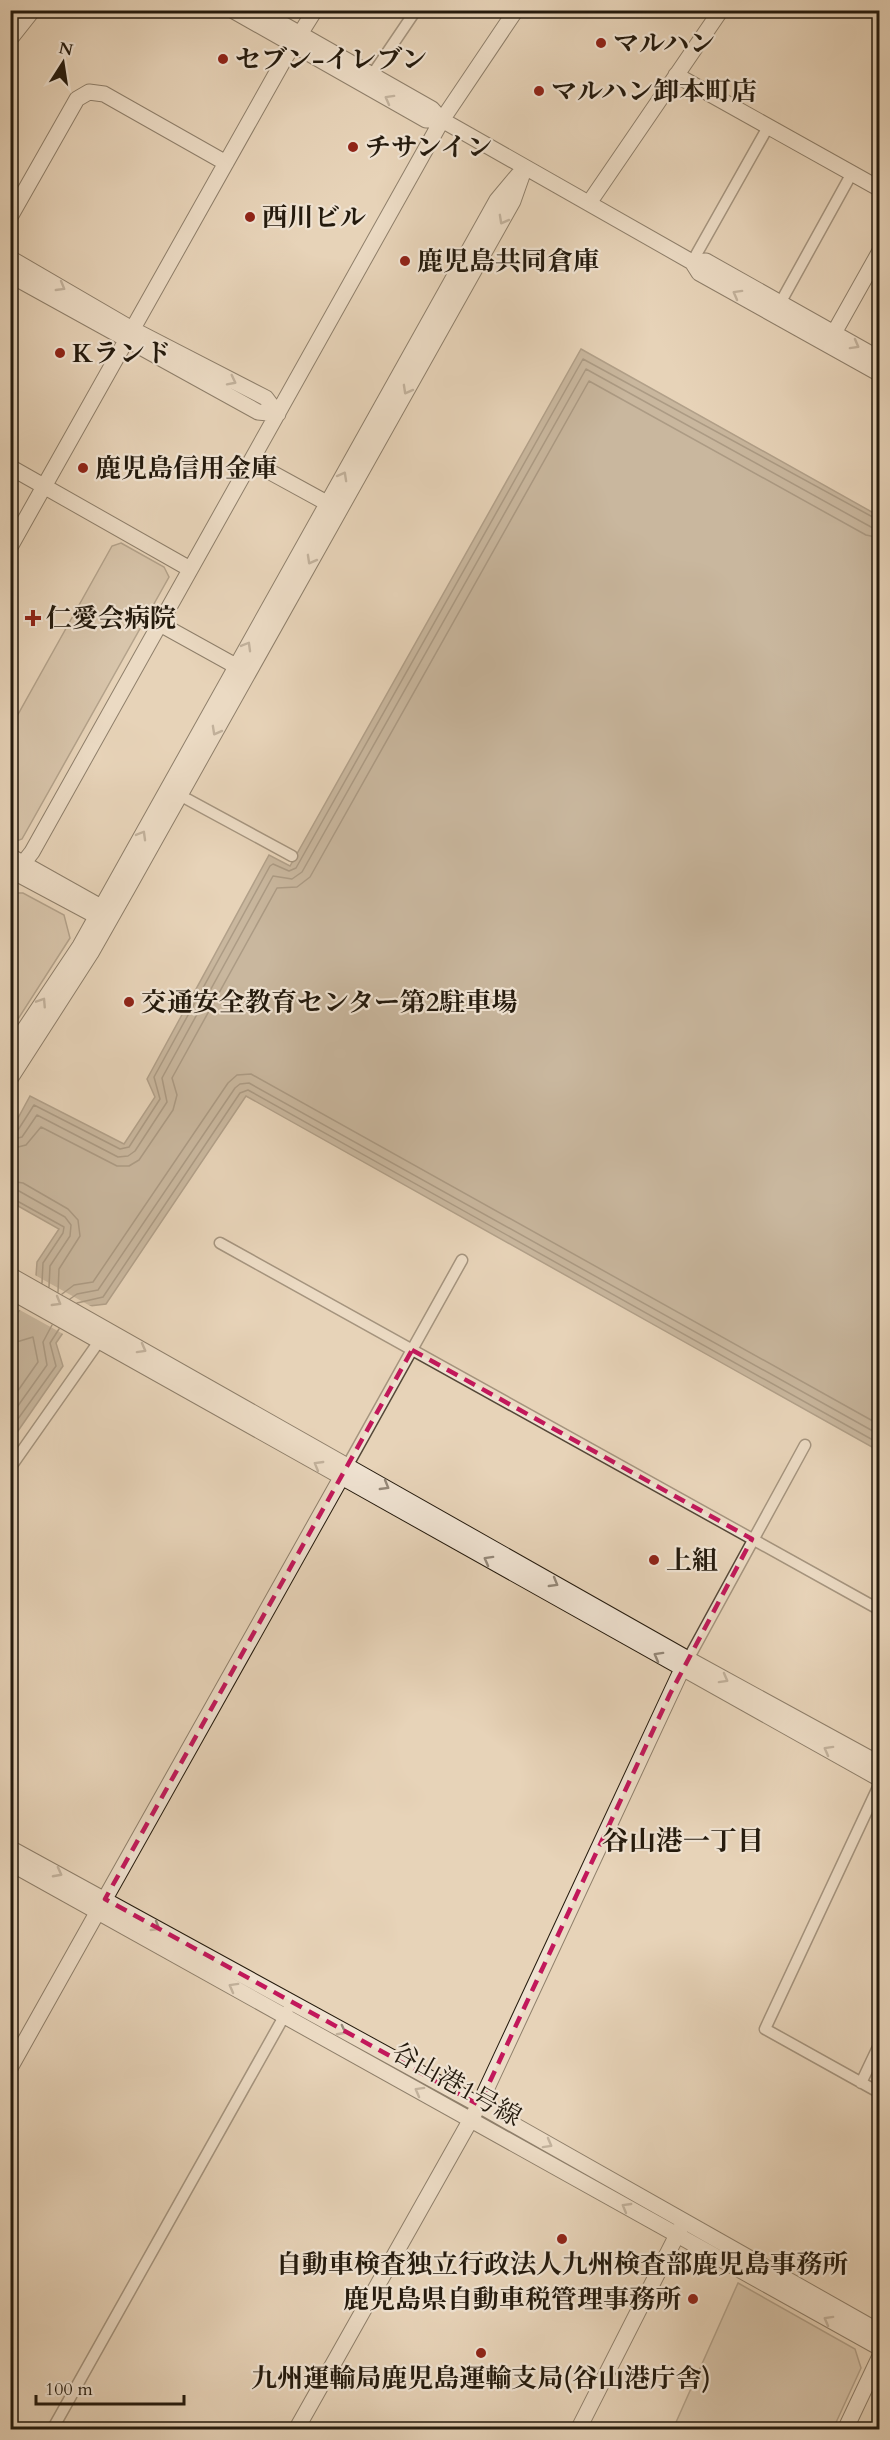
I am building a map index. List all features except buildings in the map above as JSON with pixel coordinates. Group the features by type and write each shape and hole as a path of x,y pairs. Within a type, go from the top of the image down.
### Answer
{"street":[{"path":"10,14 14,10"},
{"path":"10,39 33,10"},
{"path":"231,10 372,75 432,109 442,120 692,262 699,273 777,309 831,339 879,359"},
{"path":"258,10 296,39 426,120 442,120"},
{"path":"10,547 296,39 315,10"},
{"path":"372,75 416,10"},
{"path":"102,914 14,869 160,624 442,120 516,10"},
{"path":"590,203 721,10"},
{"path":"676,75 879,189"},
{"path":"10,218 77,99 89,92 104,94 226,163"},
{"path":"692,262 768,127"},
{"path":"10,1051 102,914 174,792 334,507 497,200 525,167"},
{"path":"777,309 852,173"},
{"path":"831,339 879,251"},
{"path":"10,258 129,334"},
{"path":"10,275 266,398 278,414"},
{"path":"831,339 879,374"},
{"path":"252,462 334,507"},
{"path":"10,467 190,569"},
{"path":"160,624 242,669"},
{"path":"174,792 292,856"},
{"path":"10,1079 91,953 102,914"},
{"path":"220,1243 879,1610"},
{"path":"10,2068 462,1260"},
{"path":"15,1285 685,1664 879,1781 765,2029 879,2093"},
{"path":"87,1326 100,1340 344,1472"},
{"path":"10,1468 100,1340"},
{"path":"296,2430 479,2105 685,1664 805,1445"},
{"path":"685,1664 879,1764"},
{"name":"谷山港1号線","path":"10,1848 102,1905 288,2010 471,2120 879,2348"},
{"name":"谷山港1号線","path":"10,1863 102,1905"},
{"path":"52,2430 288,2010"},
{"name":"谷山港1号線","path":"288,2010 479,2105 879,2332"},
{"path":"861,2082 879,2043"},
{"path":"578,2430 684,2221"},
{"path":"845,2430 879,2356"}],"highlighted area":[{"path":"412,1350 752,1539 670,1694 479,2105 105,1899"}],"shaded area":[{"path":"121,543 164,567 169,577 22,839 14,842 10,840 11,727 112,546"},
{"path":"11,893 23,893 64,915 70,938 11,1030"},
{"path":"738,2283 855,2349 861,2368 833,2429 673,2429"}],"water":[{"path":"581,349 879,516 879,1451 246,1096 106,1304 81,1307 56,1343 63,1366 11,1441 11,1322 35,1289 37,1262 59,1229 11,1202 11,1131 30,1096 124,1144 155,1097 147,1079 269,855 290,866"}],"pier":[{"path":"33,1274 94,1308 83,1309 65,1335 18,1309 33,1288"}],"place":[{"name":"マルハン","path":"601,43"},
{"name":"セブン-イレブン","path":"223,59"},
{"name":"マルハン卸本町店","path":"539,91"},
{"name":"チサンイン","path":"353,147"},
{"name":"西川ビル","path":"250,217"},
{"name":"鹿児島共同倉庫","path":"405,261"},
{"name":"Kランド","path":"60,353"},
{"name":"鹿児島信用金庫","path":"83,468"},
{"name":"仁愛会病院","path":"33,618"},
{"name":"交通安全教育センター第2駐車場","path":"129,1002"},
{"name":"上組","path":"654,1560"},
{"name":"自動車検査独立行政法人九州検査部鹿児島事務所","path":"562,2239"},
{"name":"鹿児島県自動車税管理事務所","path":"693,2299"},
{"name":"九州運輸局鹿児島運輸支局(谷山港庁舎)","path":"481,2353"}],"district":[{"name":"谷山港一丁目","path":"683,1841"}]}
